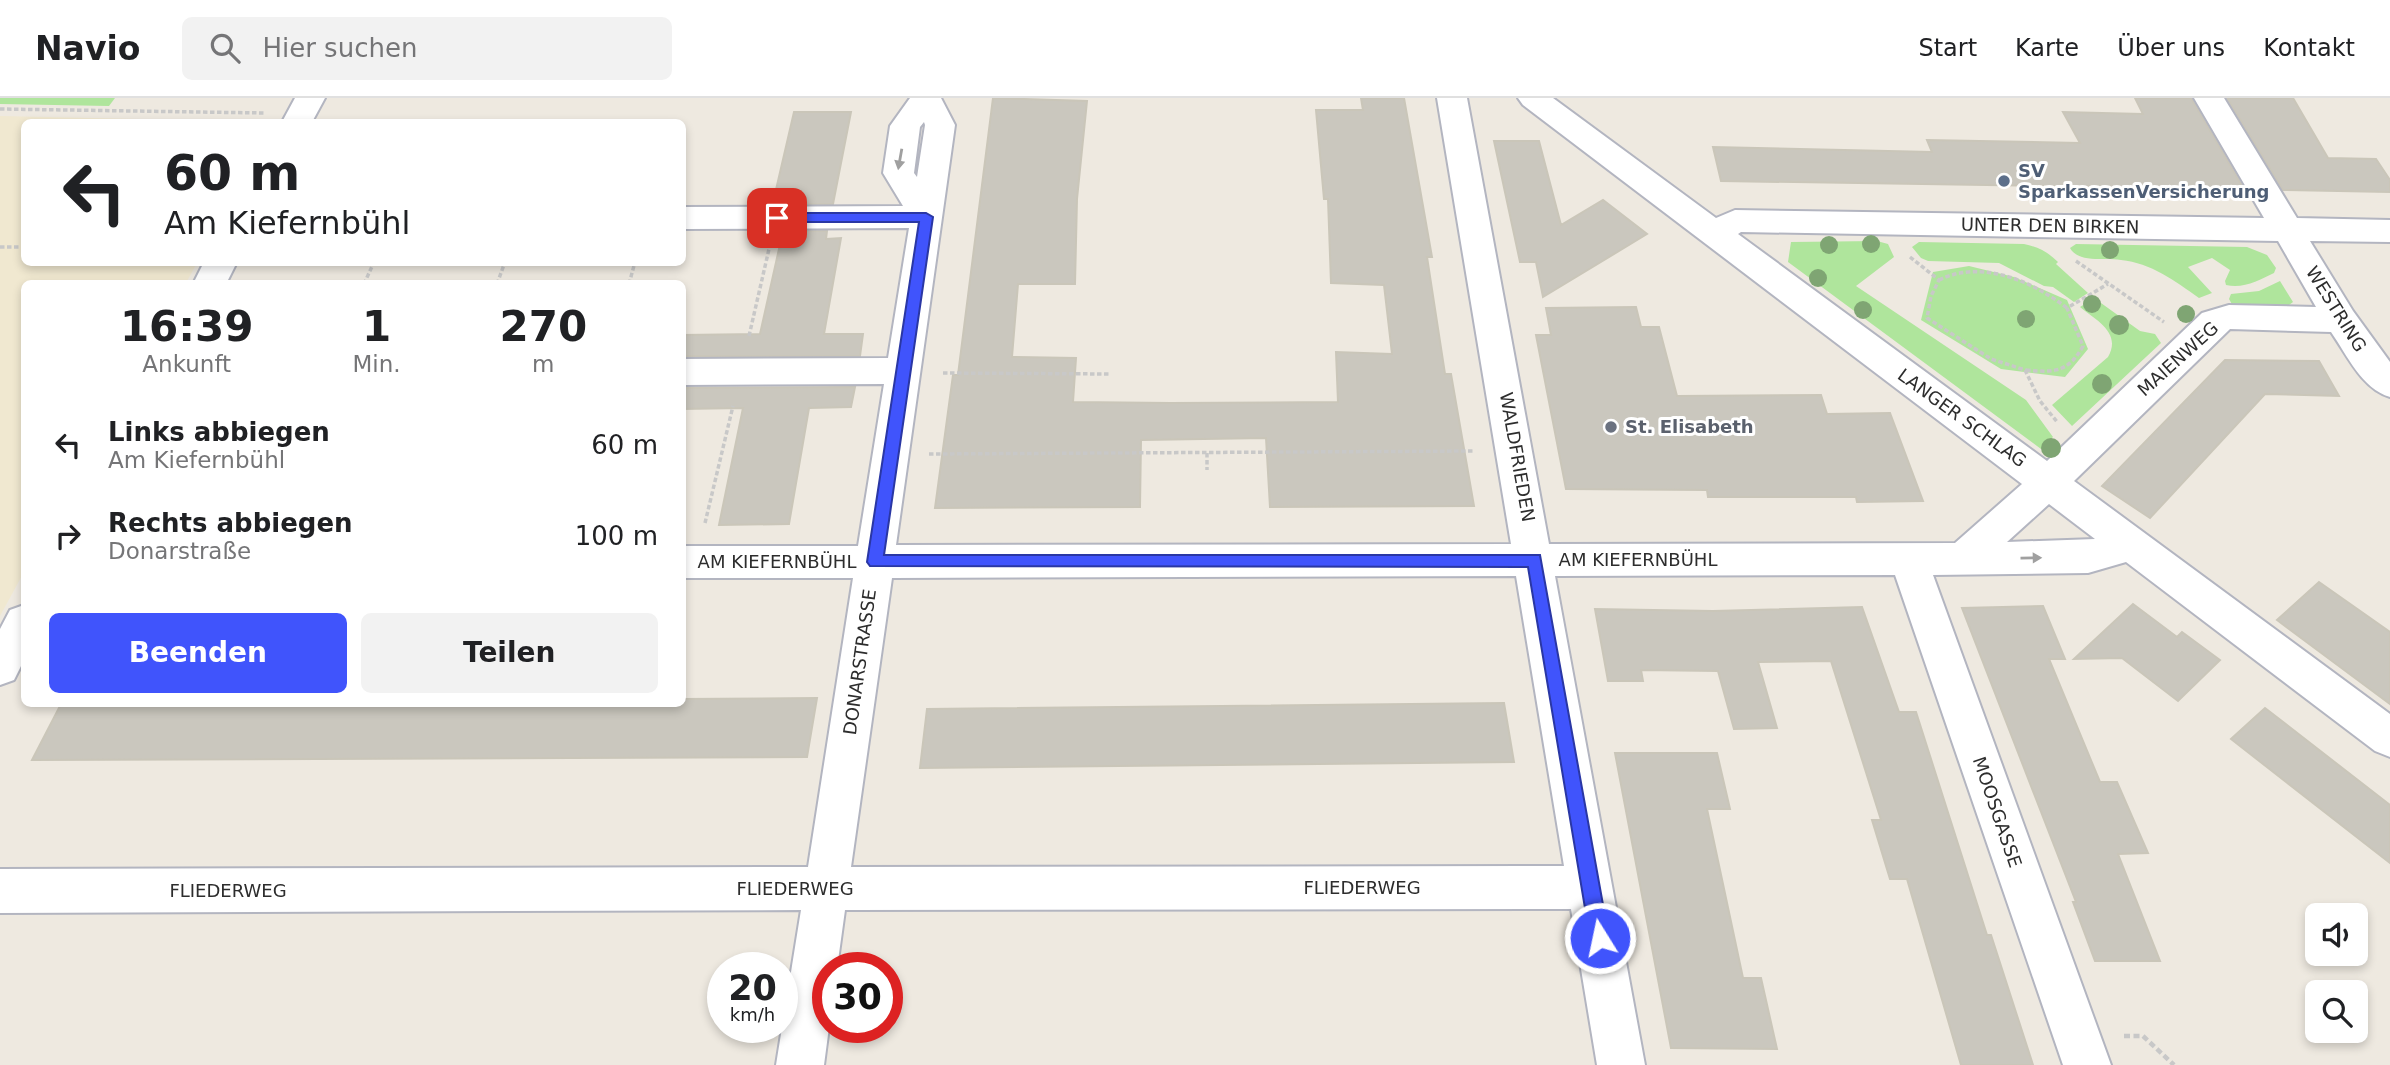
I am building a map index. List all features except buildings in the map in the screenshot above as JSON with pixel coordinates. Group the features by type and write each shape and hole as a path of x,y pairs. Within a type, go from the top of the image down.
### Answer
{"street":[{"name":"WALDFRIEDEN","path":"1452,98 1516,451 1621,1065"},
{"name":"LANGER SCHLAG","path":"1533,98 2390,738"},
{"name":"WESTRING","path":"2209,98 2341,320 2373,366 2390,384"},
{"path":"926,99 905,127 898,173 926,217"},
{"path":"686,218 926,217"},
{"name":"DONARSTRASSE","path":"800,1065 926,217"},
{"name":"UNTER DEN BIRKEN","path":"1713,234 1735,221 2390,231"},
{"name":"MAIENWEG","path":"2049,482 2214,322 2229,317 2341,320"},
{"path":"686,372 904,372"},
{"path":"1963,559 2049,482"},
{"name":"AM KIEFERNBÜHL","path":"686,562 1963,559 2088,557 2132,545"},
{"name":"MOOSGASSE","path":"1908,559 2087,1065"},
{"path":"0,667 21,628"},
{"name":"FLIEDERWEG","path":"0,891 1591,887"}],"path":[{"path":"0,109 303,111"},
{"path":"1889,224 1902,251 1939,280"},
{"path":"0,247 21,247"},
{"path":"1959,270 1989,272 2034,288 2067,308 2083,346 2062,373 2025,370 1991,359 1927,318 1931,296 1939,280 1959,270"},
{"path":"2067,308 2109,284 2195,341"},
{"path":"2025,370 2040,401 2082,450"},
{"path":"904,372 1110,374"},
{"path":"891,455 1516,451"},
{"path":"1207,453 1207,470"}],"shaded area":[{"path":"0,116 138,119 21,119 21,266 195,266 188,280 21,280 21,578 0,616"}],"green space":[{"path":"0,98 115,98 109,106 0,104"},
{"path":"1877,241 1888,244 1894,257 1856,286 2026,400 2053,437 2041,449 1788,262 1791,242"},
{"path":"1919,242 2029,245 2050,255 2058,262 2056,264 2088,293 2074,302 2053,287 2044,286 1999,263 1928,261 1921,258 1912,247"},
{"path":"2076,244 2247,247 2267,255 2276,268 2274,273 2257,281 2233,286 2226,285 2225,281 2230,270 2212,258 2188,267 2212,293 2199,298 2162,274 2142,265 2080,256 2070,248"},
{"path":"1969,266 2014,277 2067,300 2088,349 2065,377 2001,369 1921,320 1933,272"},
{"path":"2280,281 2293,302 2289,305 2233,306 2229,299 2231,294 2259,291"},
{"path":"2094,298 2140,331 2155,334 2161,343 2072,426 2052,405 2108,357 2111,348 2110,334 2100,322 2080,307"}],"place":[{"name":"SV SparkassenVersicherung","path":"2004,181"},
{"name":"St. Elisabeth","path":"1611,427"}],"route":[{"path":"777,218 926,217 875,562 1535,560 1600,938"}]}
